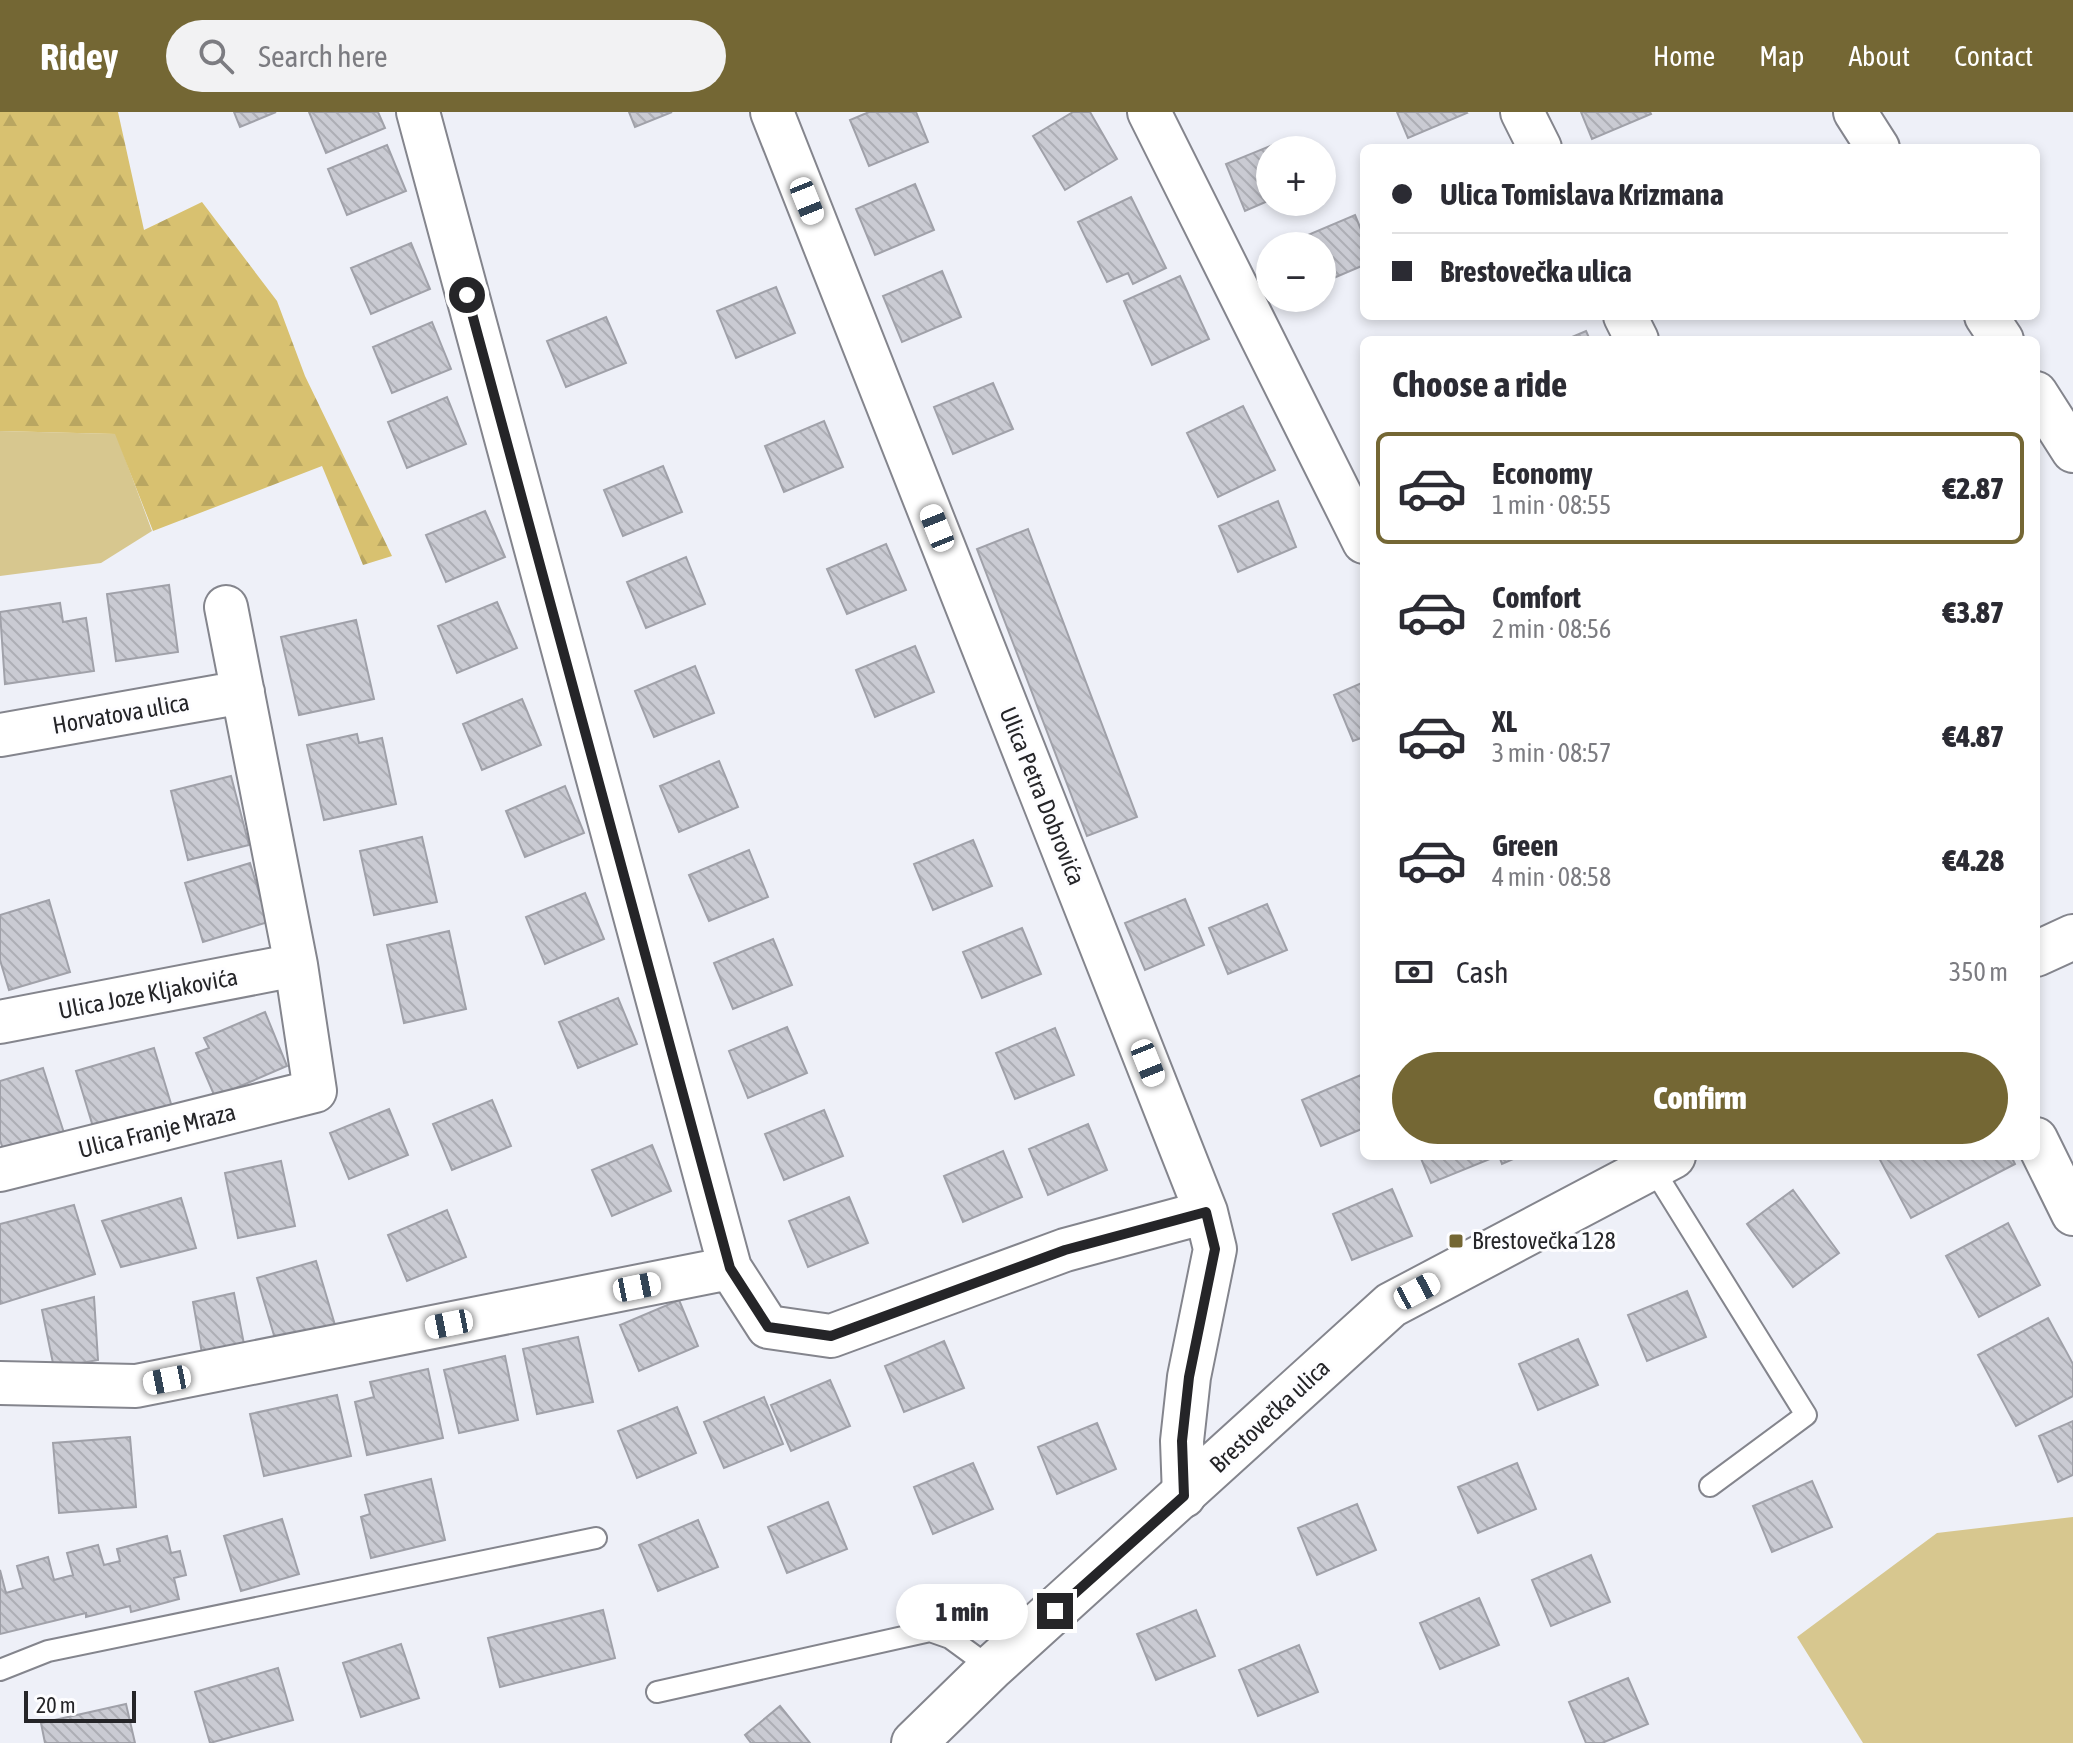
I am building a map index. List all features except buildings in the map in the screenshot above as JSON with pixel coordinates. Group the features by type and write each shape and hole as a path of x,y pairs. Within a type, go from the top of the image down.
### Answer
{"street":[{"path":"418,112 730,1268 768,1327 831,1336 1065,1250 1206,1212"},
{"name":"Ulica Petra Dobrovića","path":"772,112 1206,1212 1215,1249 1189,1377 1182,1441 1184,1496"},
{"path":"1149,112 1360,534"},
{"path":"1522,112 1538,144"},
{"path":"1855,112 1875,144"},
{"path":"2040,399 2073,451"},
{"path":"226,607 296,965"},
{"name":"Horvatova ulica","path":"0,735 243,692"},
{"path":"2040,952 2073,937"},
{"name":"Ulica Joze Kljakovića","path":"0,1022 296,965"},
{"name":"Ulica Franje Mraza","path":"0,1170 315,1091 296,965"},
{"path":"2040,1147 2073,1214"},
{"name":"Brestovečka ulica","path":"914,1743 991,1668 1391,1305 1665,1160"},
{"path":"0,1383 136,1386 730,1268"}],"lane":[{"path":"1668,1160 1806,1415 1710,1486"},
{"path":"0,1670 48,1651 596,1538"},
{"path":"657,1692 930,1631 950,1638 991,1668"}],"shaded area":[{"path":"0,431 116,434 152,531 101,563 0,576"},
{"path":"2073,1517 2073,1743 1863,1743 1797,1637 1937,1533"}],"green space":[{"path":"0,112 118,112 144,230 202,202 277,301 305,376 392,556 363,565 322,466 153,531 115,434 0,431"}],"place":[{"name":"Brestovečka 128","path":"1456,1241"}],"route":[{"path":"467,295 730,1268 768,1327 831,1336 1065,1250 1206,1212 1215,1249 1189,1377 1182,1441 1184,1496 1055,1611"}]}
